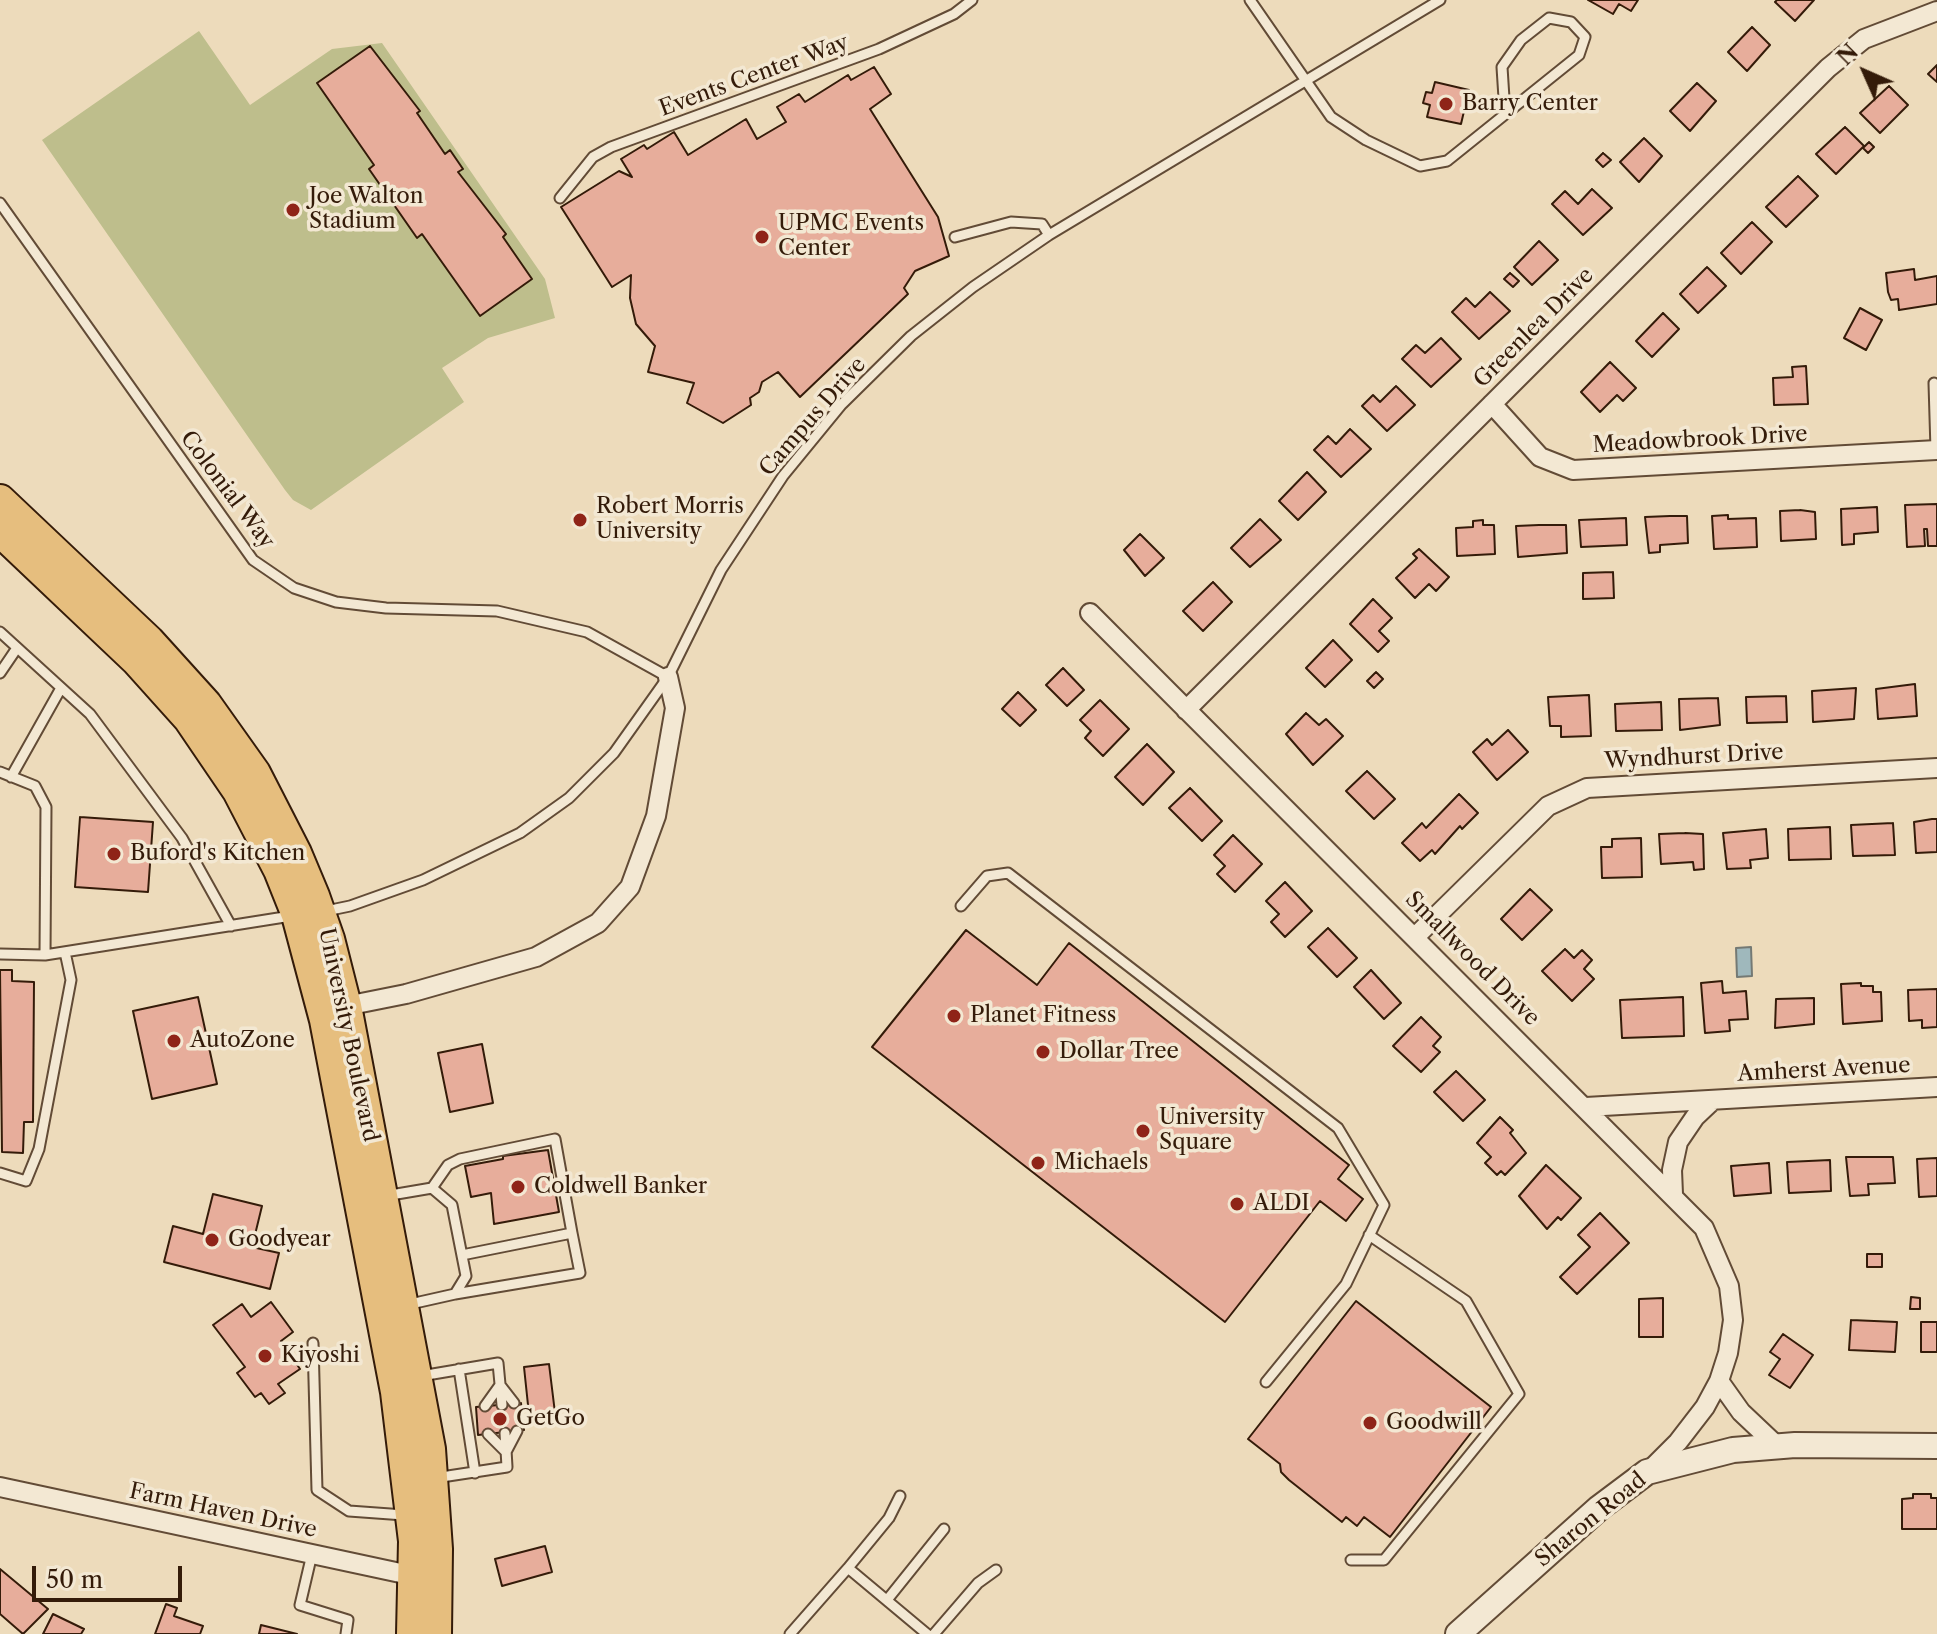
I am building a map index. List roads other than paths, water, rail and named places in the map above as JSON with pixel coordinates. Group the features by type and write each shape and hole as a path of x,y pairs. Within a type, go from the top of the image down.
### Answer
{"main road":[{"name":"University Boulevard","path":"0,500 149,641 206,704 234,740 277,812 308,913 346,1006 417,1377 432,1478 425,1578 412,1634"},
{"name":"University Boulevard","path":"0,531 136,660 189,719 245,803 308,913 321,1003 396,1392 412,1516 436,1634"}],"street":[{"name":"Greenlea Drive","path":"1186,710 1839,57 1883,29 1937,11"},
{"name":"Meadowbrook Drive","path":"1492,404 1540,457 1573,470 1937,450"},
{"name":"Smallwood Drive","path":"1090,613 1704,1228 1729,1286 1731,1337 1719,1381 1686,1433 1647,1472"},
{"path":"346,1006 406,994 536,957 598,923 630,887 656,816 675,708 668,677"},
{"name":"Wyndhurst Drive","path":"1415,937 1548,806 1587,788 1937,768"},
{"name":"Amherst Avenue","path":"1586,1107 1937,1087"},
{"name":"Amherst Avenue","path":"1673,1194 1672,1170 1678,1142 1695,1117 1713,1100"},
{"path":"1719,1381 1733,1404 1777,1446"},
{"name":"Sharon Road","path":"1458,1634 1591,1515 1647,1472 1709,1454 1777,1446 1937,1446"},
{"name":"Farm Haven Drive","path":"0,1487 425,1578"}],"lane":[{"name":"Events Center Way","path":"560,198 593,157 611,147 879,49 954,14 972,0"},
{"path":"1250,0 1331,117 1366,140 1420,166 1447,161 1579,55 1585,37 1571,22 1549,18 1521,40 1502,67 1505,114"},
{"name":"Campus Drive","path":"0,954 45,955 350,906 423,880 520,833 569,798 614,753 668,677 721,570 759,509 842,404 924,326 973,287 1049,235 1440,0"},
{"name":"Colonial Way","path":"0,203 253,560 294,588 336,602 386,608 497,611 587,632 668,677"},
{"path":"955,237 1011,222 1042,224 1049,235"},
{"path":"1934,383 1937,450"},
{"path":"0,632 90,714 182,838 231,926"},
{"path":"0,673 17,648"},
{"path":"11,777 61,688"},
{"path":"0,772 35,786 46,807 45,955"},
{"path":"961,906 987,876 1008,873 1338,1128 1384,1205 1346,1284 1266,1382"},
{"path":"0,1173 26,1181 39,1149 71,980 65,952"},
{"path":"382,1196 432,1188 448,1165 460,1159 555,1139 580,1273 403,1306"},
{"path":"432,1188 452,1205 466,1276 455,1294"},
{"path":"462,1255 572,1233"},
{"path":"1351,1560 1384,1560 1519,1394 1466,1301 1369,1235"},
{"path":"313,1343 317,1490 349,1511 412,1516"},
{"path":"417,1377 498,1363 502,1405"},
{"path":"459,1369 475,1473"},
{"path":"500,1385 514,1403"},
{"path":"485,1406 500,1385"},
{"path":"506,1452 517,1431"},
{"path":"432,1478 507,1467 505,1433"},
{"path":"488,1434 506,1452"},
{"path":"790,1634 889,1518 900,1496"},
{"path":"887,1600 944,1529"},
{"path":"312,1554 300,1605 348,1620 346,1634"},
{"path":"848,1568 927,1634"},
{"path":"934,1634 978,1583 996,1570"}],"water":[{"path":"1751,947 1752,976 1737,977 1736,948"}],"place":[{"name":"Barry Center","path":"1446,104"},
{"name":"Joe Walton Stadium","path":"293,210"},
{"name":"UPMC Events Center","path":"762,237"},
{"name":"Robert Morris University","path":"580,520"},
{"name":"Buford's Kitchen","path":"114,854"},
{"name":"Planet Fitness","path":"954,1016"},
{"name":"AutoZone","path":"174,1041"},
{"name":"Dollar Tree","path":"1043,1052"},
{"name":"University Square","path":"1143,1131"},
{"name":"Michaels","path":"1038,1163"},
{"name":"Coldwell Banker","path":"518,1187"},
{"name":"ALDI","path":"1237,1204"},
{"name":"Goodyear","path":"212,1240"},
{"name":"Kiyoshi","path":"265,1356"},
{"name":"GetGo","path":"500,1419"},
{"name":"Goodwill","path":"1370,1423"}]}
